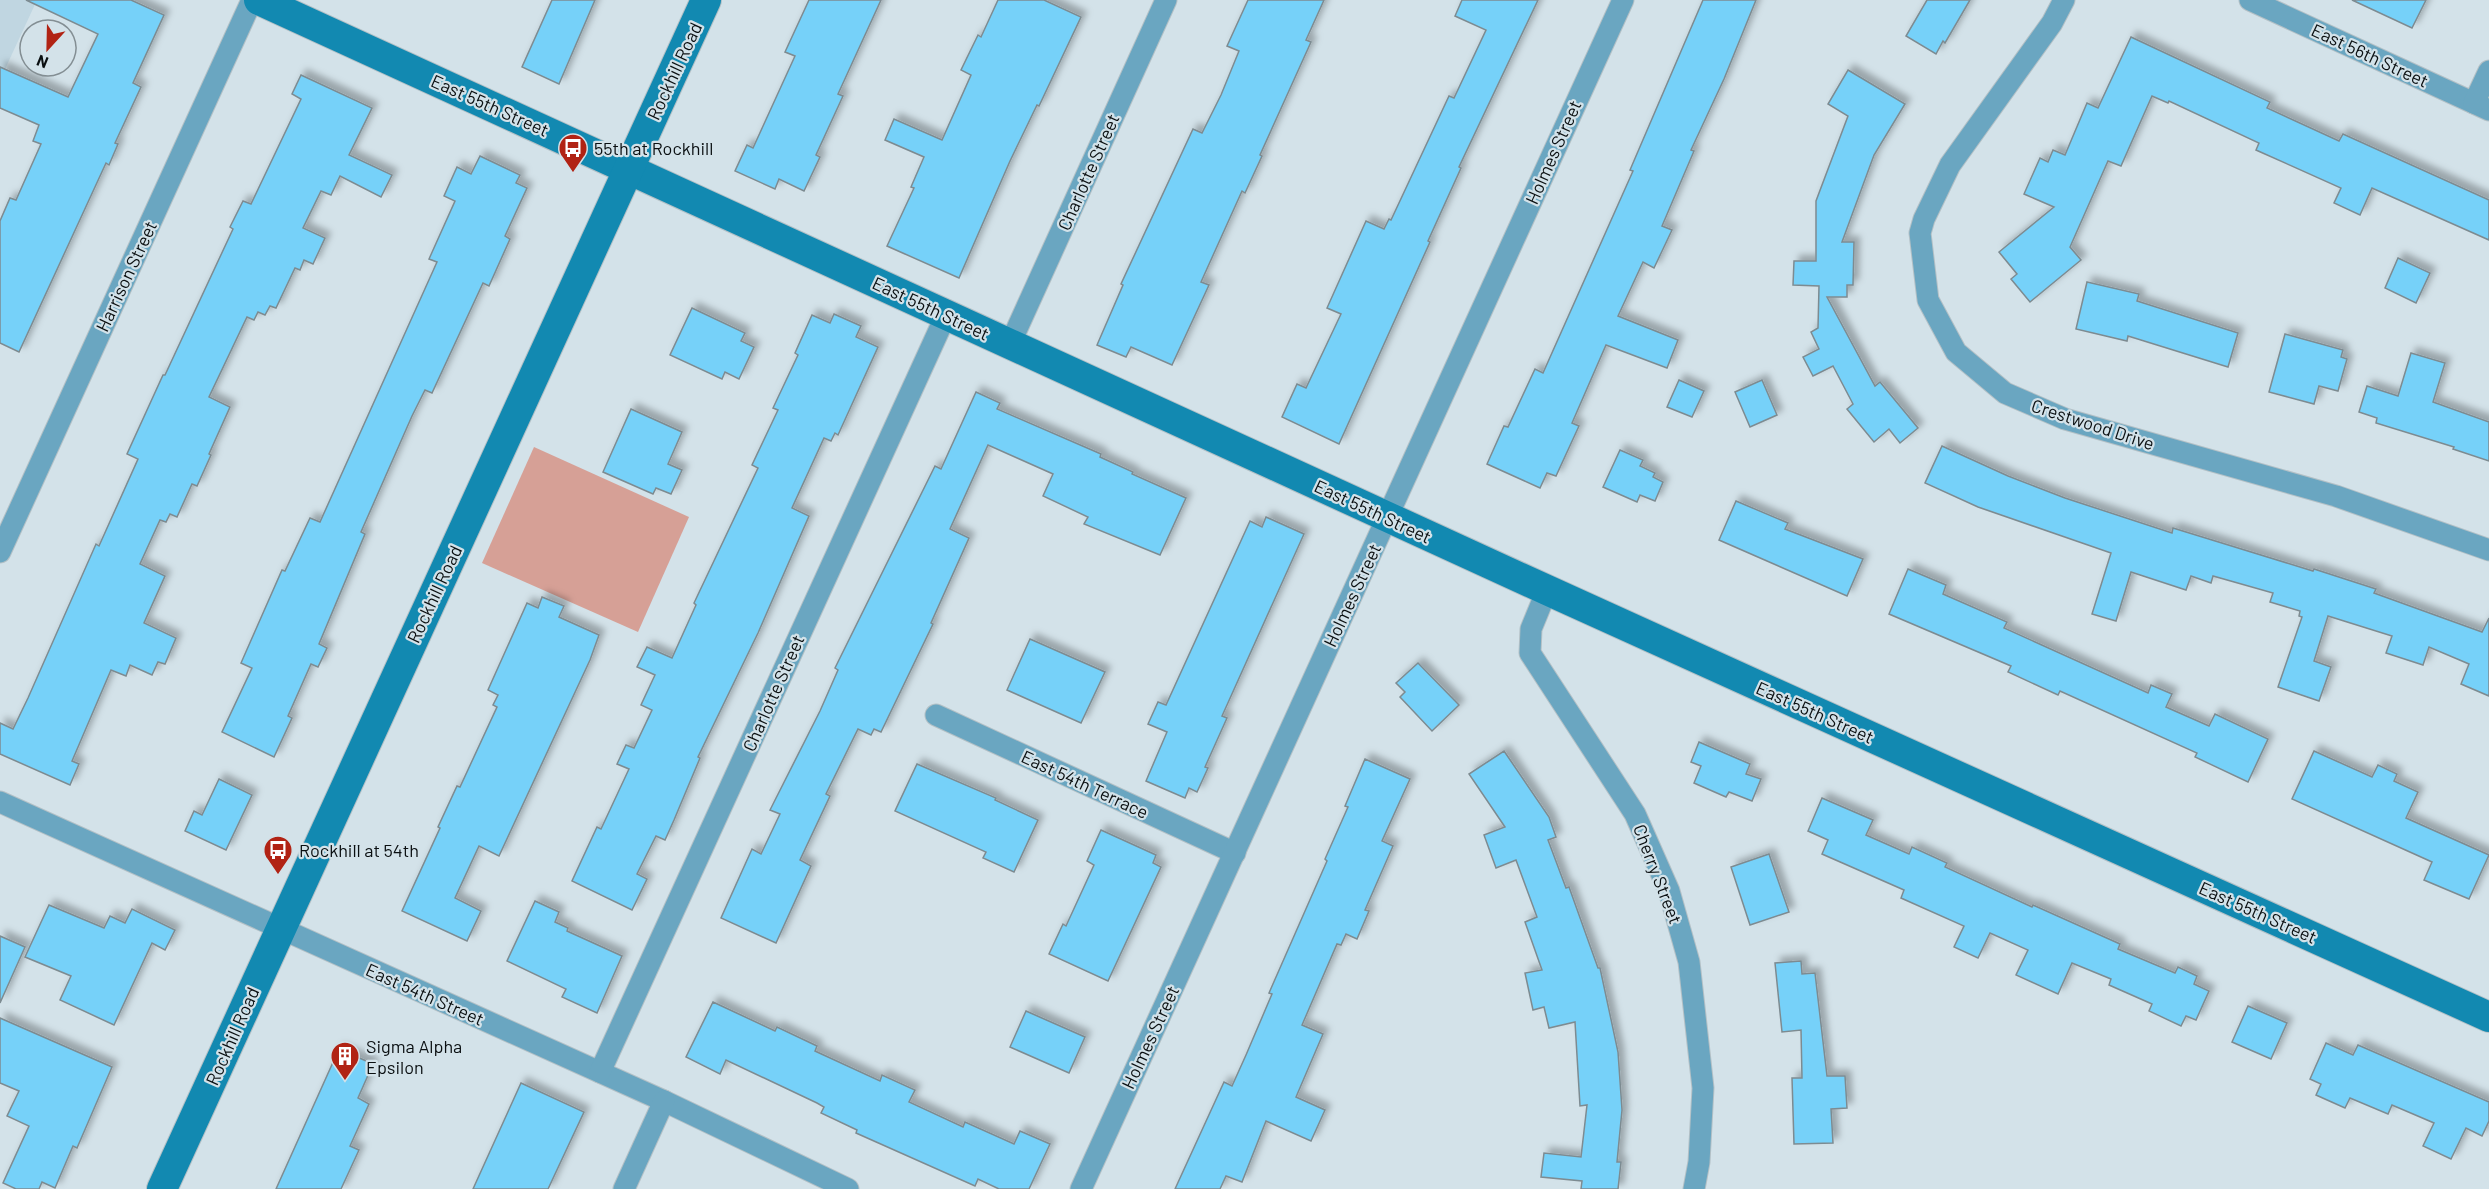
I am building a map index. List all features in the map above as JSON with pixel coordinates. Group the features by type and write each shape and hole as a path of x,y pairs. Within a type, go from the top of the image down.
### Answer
{"main road":[{"name":"East 55th Street","path":"259,0 1387,518 2489,1017"},
{"name":"Rockhill Road","path":"162,1189 706,0"}],"street":[{"name":"Harrison Street","path":"0,552 252,0"},
{"name":"Charlotte Street","path":"1010,344 1166,0"},
{"name":"Holmes Street","path":"1081,1189 1623,0"},
{"name":"Crestwood Drive","path":"2064,0 2052,23 1950,165 1924,219 1920,233 1928,300 1956,352 2005,393 2065,419 2336,496 2489,550"},
{"name":"East 56th Street","path":"2250,0 2482,107"},
{"path":"2482,107 2489,71"},
{"name":"Charlotte Street","path":"600,1072 946,315"},
{"name":"Cherry Street","path":"1546,590 1531,629 1530,652 1635,814 1669,891 1689,962 1703,1088 1699,1162 1694,1189"},
{"name":"East 54th Terrace","path":"936,715 1234,853"},
{"name":"East 54th Street","path":"0,801 664,1101 848,1189"},
{"path":"624,1189 664,1101"}],"shaded area":[{"path":"0,0 37,0 29,18 18,18 18,41 0,80"},
{"path":"534,447 689,517 638,632 482,563"}],"building":[{"path":"26,0 131,0 164,15 133,83 141,87 115,143 118,144 109,165 106,163 19,352 0,343 0,221 10,198 16,200 41,144 33,141 39,125 0,108 0,67 18,75 18,78 25,78 68,97 98,34 78,25 78,18 64,18"},
{"path":"552,0 595,0 559,84 522,67"},
{"path":"809,0 881,0 838,94 843,96 816,155 820,157 804,191 779,179 775,189 735,171 747,145 753,148 795,56 785,52"},
{"path":"998,0 1044,0 1081,17 1010,161 959,278 887,246 914,188 911,187 924,157 885,140 894,119 942,140 971,75 961,70 978,35 981,37"},
{"path":"1248,0 1324,0 1306,40 1311,42 1260,155 1262,156 1245,193 1242,191 1201,282 1209,285 1172,365 1131,347 1126,357 1097,345 1123,285 1121,284 1193,129 1202,133 1221,95 1239,51 1227,46"},
{"path":"1462,0 1538,0 1459,167 1461,168 1428,241 1430,242 1339,444 1282,417 1297,384 1306,388 1341,314 1327,308 1366,221 1384,229 1389,219 1391,220 1449,96 1454,98 1486,30 1455,16"},
{"path":"1703,0 1756,0 1724,79 1691,150 1694,151 1662,226 1672,230 1654,268 1643,262 1618,316 1678,340 1667,368 1606,345 1572,423 1579,426 1556,476 1547,473 1540,488 1487,464 1504,426 1508,427 1535,369 1543,373 1633,171 1630,170"},
{"path":"1927,0 1970,0 1936,54 1906,36"},
{"path":"2352,0 2426,0 2412,28"},
{"path":"2131,37 2270,102 2267,108 2339,141 2343,134 2489,200 2489,240 2372,188 2360,215 2334,203 2341,188 2256,150 2259,143 2169,101 2168,103 2152,96 2121,166 2108,161 2070,247 2081,260 2030,302 2011,279 2017,274 1999,252 2054,207 2024,194 2040,158 2048,162 2053,150 2065,155 2087,103 2098,108"},
{"path":"1848,70 1905,104 1874,155 1842,242 1854,242 1853,285 1847,285 1847,297 1827,297 1875,386 1880,382 1918,428 1900,443 1889,429 1874,442 1847,409 1853,404 1833,366 1813,376 1803,357 1819,349 1811,332 1818,328 1819,286 1793,285 1794,261 1816,261 1816,201 1848,116 1828,104"},
{"path":"301,75 372,108 349,155 392,175 381,197 340,176 331,195 321,191 303,228 325,238 313,264 304,260 300,270 295,268 276,308 270,306 265,315 258,312 254,320 247,317 209,397 230,407 209,454 211,455 197,486 192,484 177,517 170,514 166,522 160,520 140,564 165,576 144,623 176,638 165,664 158,662 152,675 130,665 126,676 111,670 72,761 79,764 70,785 0,754 0,723 13,729 96,544 99,546 138,459 127,454 233,229 230,227 243,201 251,204 301,99 292,94"},
{"path":"480,156 520,175 516,183 527,188 505,236 510,239 489,286 483,283 432,393 425,390 412,416 361,532 365,534 319,644 327,648 318,667 311,664 288,716 292,718 274,757 222,732 252,668 241,663 282,570 285,571 310,518 320,522 437,262 429,259 455,201 444,196 457,167 471,174"},
{"path":"2398,258 2430,273 2416,303 2385,288"},
{"path":"2087,282 2139,294 2137,301 2238,333 2228,367 2128,336 2127,341 2076,329"},
{"path":"692,308 745,333 741,341 754,347 739,379 725,372 722,379 670,355"},
{"path":"834,314 861,326 856,337 878,347 838,435 835,433 831,441 824,438 792,508 809,516 758,633 698,757 700,758 665,840 656,836 637,874 647,879 632,910 572,881 597,827 601,829 629,769 617,764 626,745 634,748 652,710 641,705 655,675 637,667 647,647 672,658 696,605 694,603 758,468 752,465 778,410 773,408 798,355 795,353 812,315 830,323"},
{"path":"2285,334 2343,350 2341,357 2347,359 2338,391 2319,386 2314,404 2269,392"},
{"path":"2411,353 2445,363 2433,402 2489,422 2489,461 2453,449 2454,447 2376,423 2377,418 2359,412 2367,386 2398,396"},
{"path":"1679,380 1704,391 1692,417 1667,407"},
{"path":"1762,380 1777,415 1750,427 1735,392"},
{"path":"976,392 1000,403 997,409 1101,454 1100,457 1133,472 1132,474 1186,498 1160,555 1084,524 1088,517 1043,496 1053,474 988,445 950,529 969,538 931,623 933,624 881,732 874,729 871,735 858,729 826,794 830,796 800,860 811,866 776,943 721,918 752,849 761,854 780,814 770,810 820,711 838,670 835,668 935,466 941,469"},
{"path":"631,409 682,432 668,464 682,470 671,494 656,488 653,494 603,472"},
{"path":"1942,446 2008,476 2065,498 2172,533 2173,528 2313,571 2314,569 2376,589 2374,593 2482,632 2489,618 2489,696 2461,684 2469,664 2429,647 2423,665 2386,653 2392,636 2328,616 2314,661 2331,667 2319,701 2278,687 2302,617 2299,616 2300,611 2270,602 2273,593 2213,576 2211,583 2191,576 2186,590 2131,572 2116,621 2092,614 2111,553 1978,507 1925,483"},
{"path":"1620,450 1643,460 1640,466 1655,473 1653,477 1663,482 1655,501 1640,495 1637,502 1603,487"},
{"path":"1736,501 1788,523 1785,529 1863,559 1847,596 1719,540"},
{"path":"1266,517 1304,534 1222,716 1227,718 1205,767 1208,768 1197,792 1189,788 1185,798 1146,781 1167,732 1148,724 1158,702 1166,705 1250,521 1262,527"},
{"path":"1908,569 1946,585 1943,594 2007,622 2004,628 2148,693 2151,685 2172,694 2166,707 2209,726 2215,714 2268,739 2248,782 2195,757 2197,753 2060,691 2058,695 2008,672 2011,666 1889,614"},
{"path":"542,597 564,606 559,617 599,635 590,660 499,856 479,846 455,898 481,911 467,941 402,911 457,786 460,787 497,707 493,705 498,695 488,690 527,603 538,608"},
{"path":"1030,639 1105,672 1081,723 1007,690"},
{"path":"1418,663 1459,705 1432,731 1400,697 1405,692 1396,683"},
{"path":"1699,742 1750,764 1746,774 1761,779 1752,801 1729,792 1726,797 1694,783 1701,766 1691,762"},
{"path":"1504,751 1549,817 1556,837 1548,840 1566,888 1569,887 1598,968 1600,968 1618,1052 1622,1110 1617,1162 1621,1162 1618,1189 1581,1189 1582,1181 1541,1177 1544,1153 1581,1157 1587,1105 1580,1106 1575,1022 1549,1028 1544,1007 1533,1010 1525,973 1542,970 1525,922 1537,917 1516,860 1496,868 1484,835 1505,827 1469,774"},
{"path":"2314,751 2372,777 2378,765 2397,774 2394,781 2418,792 2406,818 2489,855 2469,899 2424,880 2432,862 2292,799"},
{"path":"1365,759 1410,779 1382,841 1393,846 1365,910 1369,911 1357,939 1346,934 1341,945 1337,944 1302,1025 1323,1034 1296,1097 1325,1110 1311,1141 1266,1121 1242,1182 1226,1176 1220,1189 1175,1189 1224,1082 1232,1086 1246,1055 1272,994 1269,993 1327,861 1325,859 1348,807 1345,806"},
{"path":"917,764 996,798 995,800 1038,820 1014,872 983,858 986,852 895,811"},
{"path":"219,779 252,795 226,850 185,831 194,811 202,815"},
{"path":"1822,798 1873,820 1866,835 1909,854 1912,847 1947,863 1945,867 2120,944 2118,949 2175,973 2178,967 2197,976 2194,984 2209,991 2196,1020 2186,1016 2181,1026 2149,1011 2152,1004 2109,985 2111,979 2072,963 2058,994 2016,975 2028,950 1990,933 1978,958 1954,947 1964,926 1901,898 1904,890 1822,854 1828,840 1808,831"},
{"path":"1101,830 1156,855 1153,863 1161,867 1108,981 1049,954 1063,924 1066,926 1094,865 1087,861"},
{"path":"1769,854 1789,912 1750,925 1731,867"},
{"path":"535,901 559,912 555,922 568,928 567,931 622,956 597,1013 562,997 566,989 507,961"},
{"path":"49,905 104,928 110,916 125,923 132,909 175,930 165,950 152,943 114,1025 60,1000 71,976 25,957"},
{"path":"0,936 25,947 0,1003"},
{"path":"1801,961 1802,974 1815,973 1827,1076 1845,1076 1847,1108 1831,1109 1833,1143 1794,1144 1792,1078 1802,1078 1801,1030 1782,1032 1775,963"},
{"path":"713,1002 775,1031 777,1027 817,1046 815,1051 880,1081 882,1075 915,1090 909,1102 963,1127 965,1122 1014,1144 1020,1131 1050,1144 1029,1189 999,1189 978,1179 975,1186 856,1133 857,1130 821,1113 824,1107 817,1103 726,1060 720,1074 686,1057"},
{"path":"2248,1006 2287,1023 2271,1059 2232,1042"},
{"path":"1026,1011 1085,1037 1069,1073 1010,1047"},
{"path":"0,1018 112,1067 77,1148 73,1146 55,1188 42,1182 39,1189 16,1189 3,1183 29,1126 7,1116 19,1091 0,1083"},
{"path":"2326,1043 2353,1055 2358,1045 2489,1102 2489,1121 2482,1136 2466,1128 2451,1159 2423,1146 2434,1123 2392,1105 2388,1114 2350,1098 2345,1108 2316,1095 2321,1084 2310,1079"},
{"path":"339,1049 373,1064 358,1098 369,1104 350,1146 359,1150 341,1189 276,1189"},
{"path":"521,1083 584,1112 548,1189 473,1189"}],"place":[{"name":"55th at Rockhill","path":"573,174"},
{"name":"Rockhill at 54th","path":"278,876"},
{"name":"Sigma Alpha Epsilon","path":"345,1082"}]}
